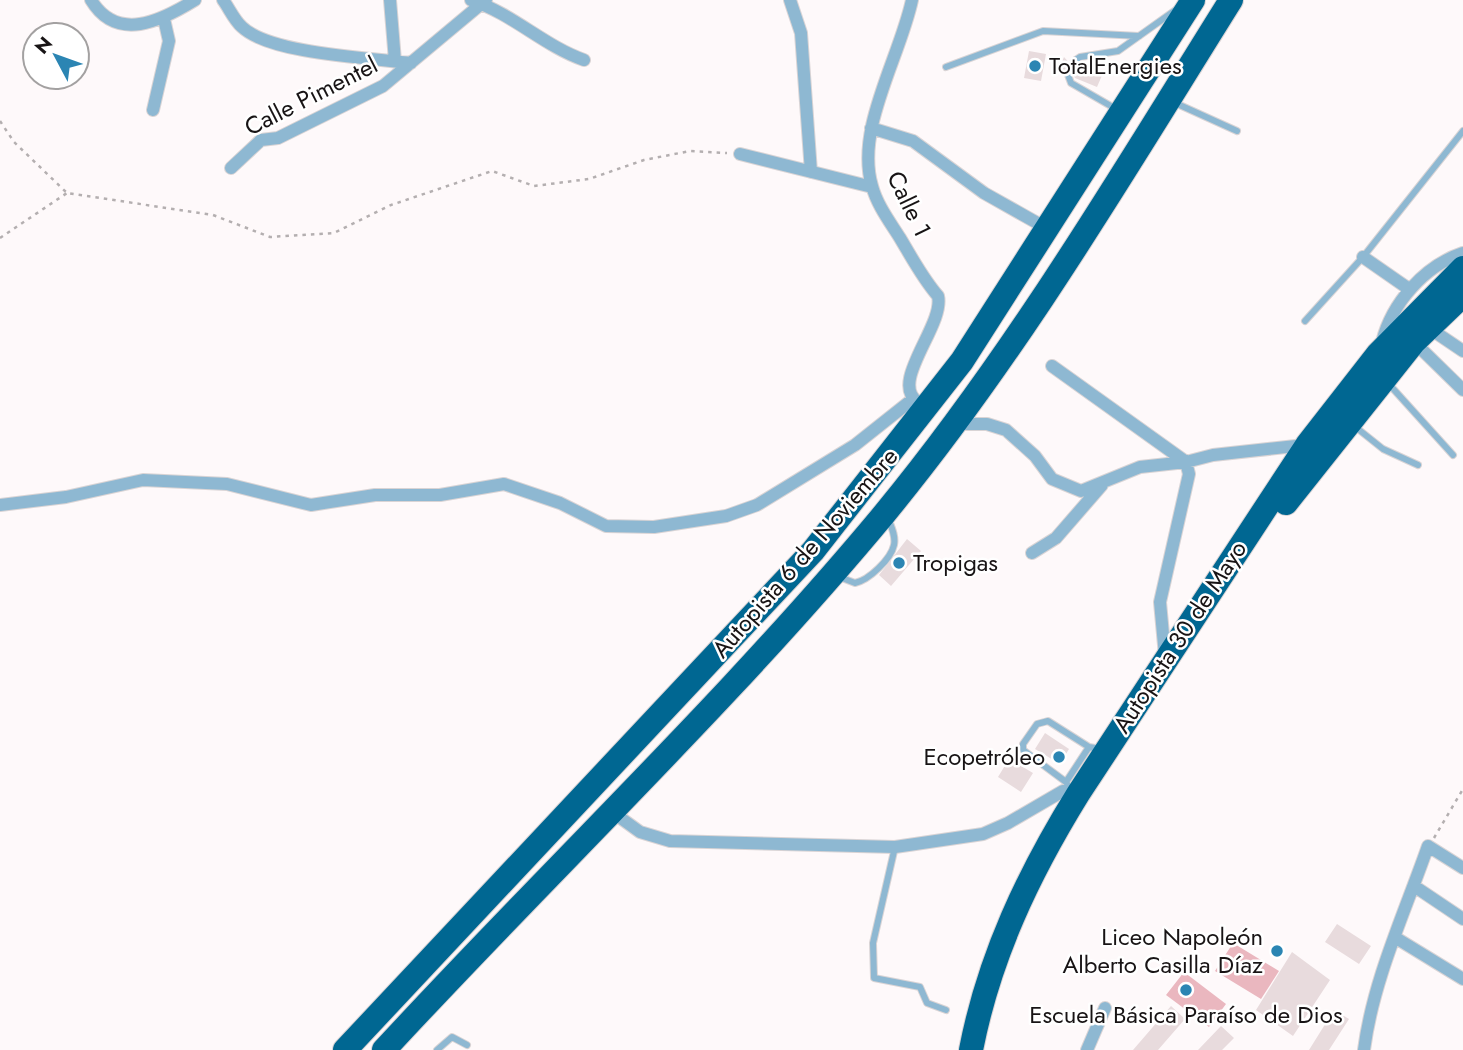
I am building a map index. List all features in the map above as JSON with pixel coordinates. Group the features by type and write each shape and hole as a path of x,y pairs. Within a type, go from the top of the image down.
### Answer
{"highway":[{"name":"Autopista 6 de Noviembre","path":"391,1048 832,574 886,512 955,424 1039,302 1231,0"},
{"name":"Autopista 6 de Noviembre","path":"345,1050 813,551 1049,229 1192,1"},
{"name":"Autopista 30 de Mayo","path":"971,1050 984,990 1003,933 1054,833 1072,789 1098,748 1165,659 1307,445 1381,366 1463,268"},
{"name":"Autopista 30 de Mayo","path":"988,1050 1001,992 1017,942 1067,840 1286,503 1349,421 1381,366 1422,335 1463,295"}],"street":[{"path":"91,0 100,16 117,24 164,19 195,0"},
{"path":"223,0 242,27 264,40 319,52 411,63"},
{"path":"390,0 395,61"},
{"path":"790,0 801,33 811,172"},
{"name":"Calle 1","path":"912,0 905,30 871,128 867,158 872,187 881,207 938,296 941,309 910,371 909,380 920,403"},
{"path":"480,1 584,60"},
{"name":"Calle Pimentel","path":"231,168 261,140 278,138 383,86 480,1"},
{"path":"153,110 169,41 164,19"},
{"path":"871,128 913,141 984,193 1049,229"},
{"path":"740,154 872,187"},
{"path":"1381,366 1394,311 1409,289 1437,267 1463,253"},
{"path":"1363,257 1409,289"},
{"path":"1422,335 1463,351"},
{"path":"1422,335 1463,390"},
{"path":"1052,366 1186,462 1189,474 1160,602 1165,659"},
{"path":"0,505 66,497 143,480 227,484 311,505 375,495 440,495 504,484 560,503 606,526 654,527 726,516 757,505 920,403"},
{"path":"955,424 987,424 1006,430 1035,456 1052,479 1081,491 1102,485 1140,467 1186,462 1213,455 1307,445"},
{"path":"1032,554 1056,538 1102,485"},
{"path":"611,811 640,832 670,841 895,847 983,834 1063,791 1072,789"},
{"path":"1364,1050 1367,1023 1429,846 1463,868"},
{"path":"1414,886 1463,919"},
{"path":"1396,938 1463,979"},
{"path":"1087,1050 1105,1008"}],"lane":[{"path":"1074,61 1080,57 1114,53 1170,12 1192,1"},
{"path":"946,66 1043,31 1139,36"},
{"path":"1068,75 1071,83 1122,113"},
{"path":"1169,99 1237,131"},
{"path":"1305,321 1363,257 1463,131"},
{"path":"1381,366 1453,455"},
{"path":"1349,421 1383,449 1418,466"},
{"path":"1072,789 1025,755 1023,744 1037,724 1048,721 1098,748"},
{"path":"895,847 873,943 874,978 920,987 927,1003 946,1010"},
{"path":"437,1050 453,1037 467,1045"}],"path":[{"path":"0,121 14,142 67,193 213,215 270,237 334,233 391,205 492,171 534,186 589,179 644,160 690,151 740,154"},
{"path":"0,237 67,193"},
{"path":"1429,846 1463,789"}],"shaded area":[{"path":"1233,943 1279,971 1261,999 1215,971"},
{"path":"1184,972 1226,1004 1209,1027 1166,995"}],"building":[{"name":"TotalEnergies","path":"1029,51 1046,54 1041,81 1024,78"},
{"name":"TotalEnergies","path":"1064,57 1072,66 1080,64 1103,73 1097,87 1075,78 1070,70 1058,71"},
{"name":"Tropigas","path":"907,539 921,551 891,586 879,575"},
{"path":"1045,733 1069,749 1060,764 1035,749"},
{"path":"1009,759 1033,773 1021,792 998,777"},
{"path":"1337,924 1371,946 1359,964 1325,942"},
{"path":"1292,952 1330,980 1293,1036 1256,1010"},
{"path":"1171,1006 1185,1019 1158,1050 1133,1050"},
{"path":"1334,1010 1349,1019 1329,1050 1309,1050"},
{"path":"1221,1026 1234,1038 1222,1050 1198,1050"}],"place":[{"name":"TotalEnergies","path":"1035,66"},
{"name":"Tropigas","path":"899,563"},
{"name":"Ecopetróleo","path":"1059,757"},
{"name":"Liceo Napoleón Alberto Casilla Díaz","path":"1277,951"},
{"name":"Escuela Básica Paraíso de Dios","path":"1186,990"}]}
